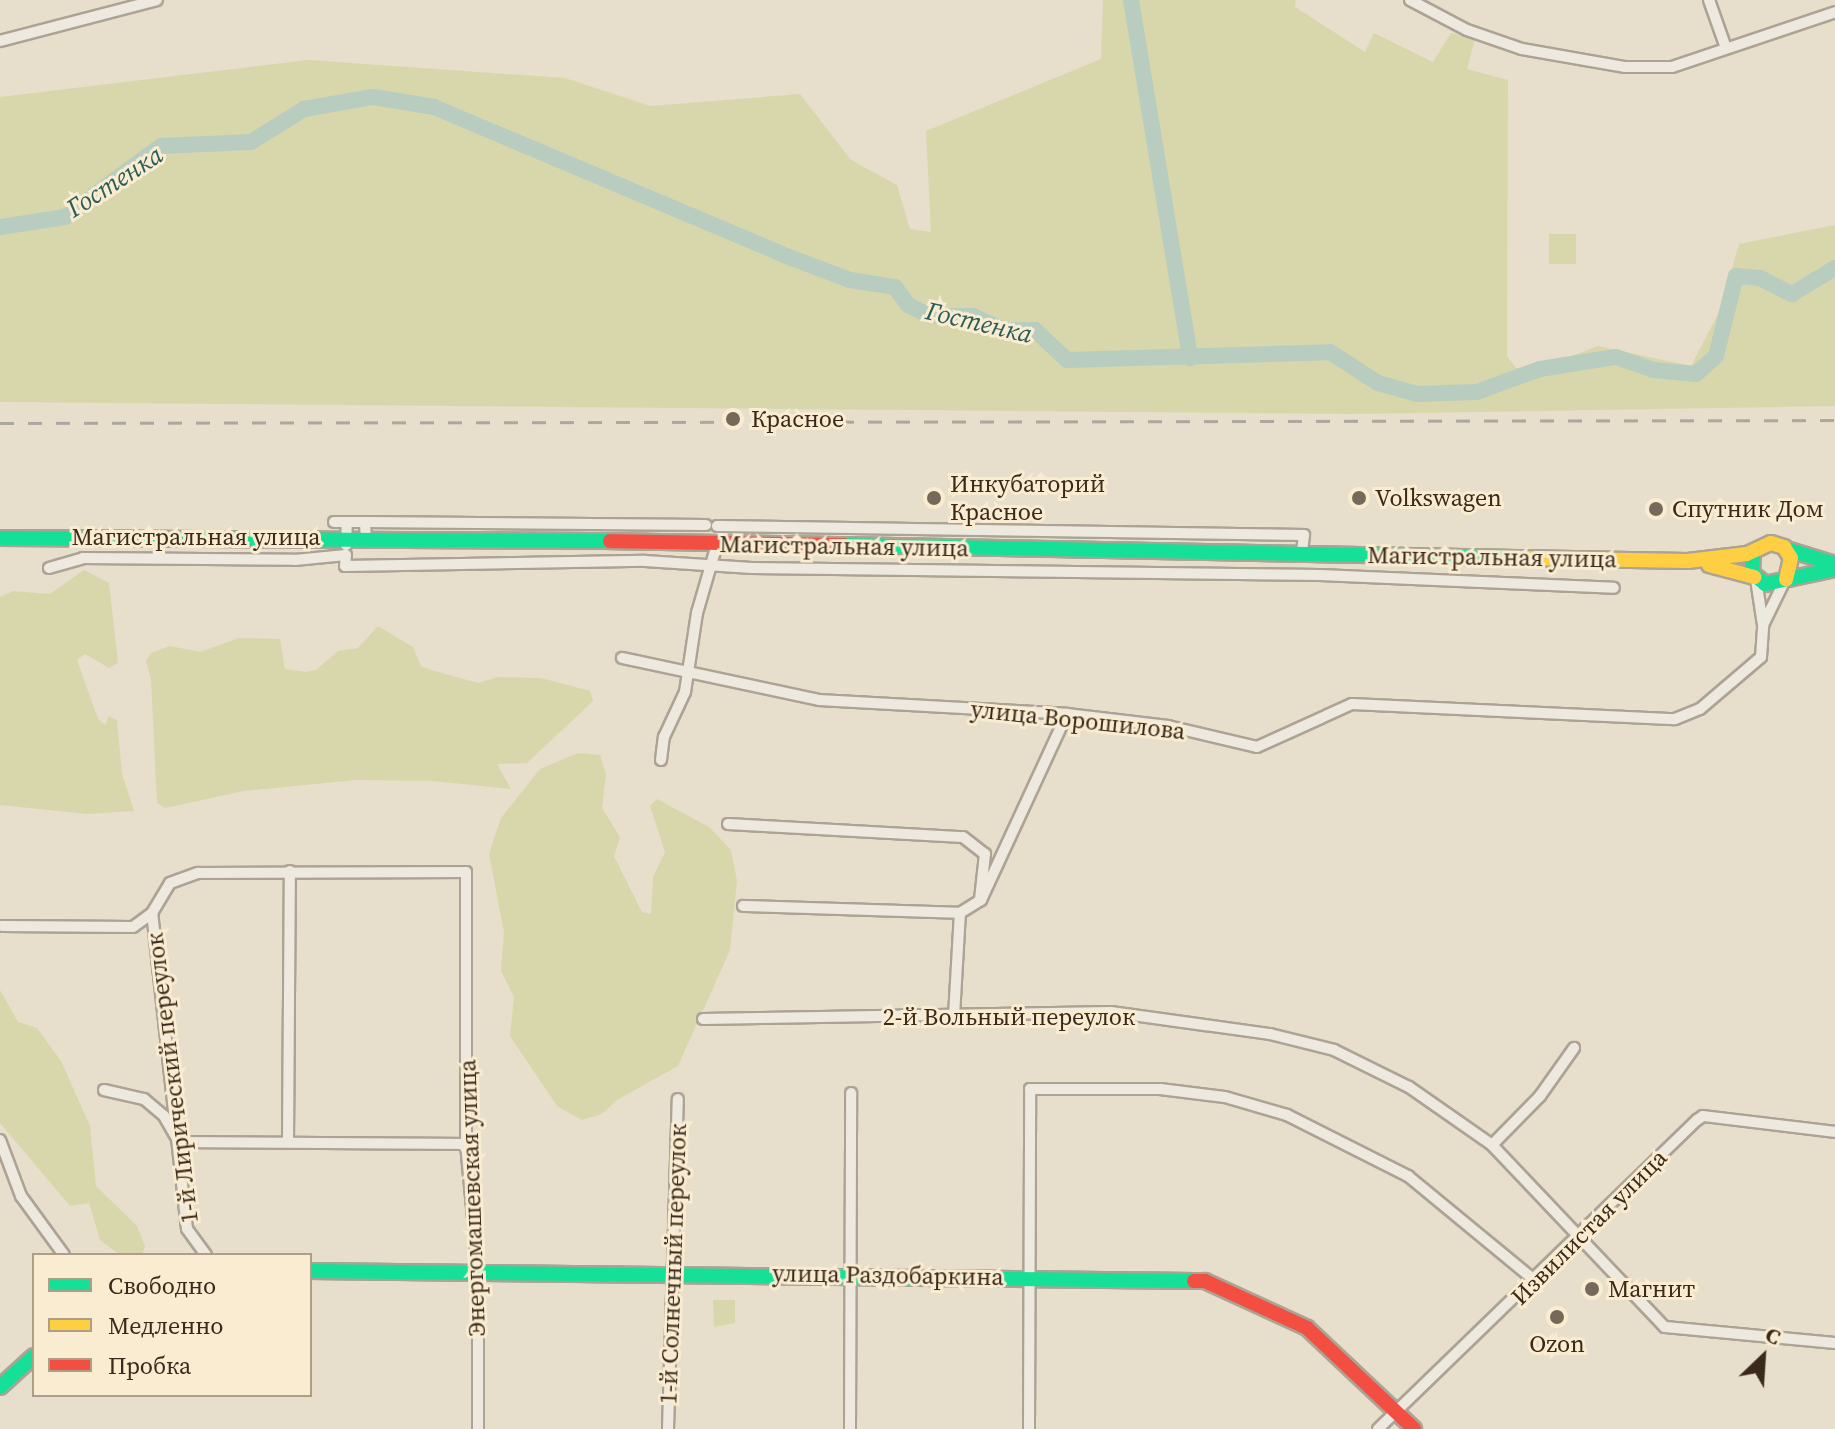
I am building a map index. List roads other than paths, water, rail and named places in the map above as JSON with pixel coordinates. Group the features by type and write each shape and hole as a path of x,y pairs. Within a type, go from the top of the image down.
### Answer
{"main road":[{"name":"Магистральная улица","path":"0,538 347,530 366,538 1688,561 1753,553 1767,543 1835,566"},
{"path":"1785,580 1792,563 1786,549"},
{"path":"1753,553 1755,578"},
{"name":"Магистральная улица","path":"1688,561 1755,578 1770,585 1835,566"},
{"name":"улица Раздобаркина","path":"312,1271 1030,1276 1205,1281 1243,1294 1307,1328 1414,1429"},
{"path":"0,1387 32,1358"}],"street":[{"path":"0,41 157,0"},
{"path":"1410,0 1467,30 1517,47 1593,64 1672,67 1835,12"},
{"path":"1709,0 1726,48"},
{"path":"334,522 347,530"},
{"path":"365,522 366,538"},
{"path":"347,530 365,522 1304,535 1302,552"},
{"path":"347,530 345,566 711,563 1314,574 1614,588"},
{"path":"661,760 690,673 697,613 717,544"},
{"path":"49,568 83,558 295,560 346,555"},
{"path":"1755,578 1763,625"},
{"path":"1763,625 1785,580"},
{"name":"улица Ворошилова","path":"622,658 819,700 1067,714 1168,726 1257,747 1352,704 1680,719 1756,663 1763,653 1763,625"},
{"path":"743,906 960,913 981,900 1067,714"},
{"path":"728,824 963,837 985,854 981,900"},
{"path":"288,1140 290,871"},
{"name":"Энергомашевская улица","path":"290,871 466,872 466,1144 478,1272 478,1429"},
{"name":"1-й Лирический переулок","path":"205,1253 187,1229 152,913 170,883 198,873 290,871"},
{"path":"2,926 133,927 152,913"},
{"path":"954,1016 960,913"},
{"name":"2-й Вольный переулок","path":"703,1019 1111,1012 1270,1034 1334,1050 1409,1087 1492,1145 1665,1327 1835,1343"},
{"path":"1492,1145 1540,1096 1574,1048"},
{"path":"1029,1429 1030,1089 1160,1089 1225,1097 1287,1115 1408,1176 1534,1280"},
{"path":"104,1090 144,1099 164,1116 179,1142 288,1140 466,1144"},
{"path":"850,1429 851,1093"},
{"name":"1-й Солнечный переулок","path":"668,1429 669,1273 678,1099"},
{"name":"Извилистая улица","path":"1378,1429 1580,1238 1703,1116 1835,1132"},
{"path":"0,1140 21,1196 63,1253"}],"waterway":[{"path":"1131,0 1190,358"},
{"name":"Гостенка","path":"0,227 65,217 161,146 251,142 304,109 373,97 434,107 789,257 850,280 895,287 908,305 931,316 973,316 1004,330 1035,330 1067,360 1330,352 1378,383 1417,394 1477,392 1540,369 1616,357 1653,370 1696,374 1716,356 1736,276 1760,278 1792,294 1835,268"}],"railway":[{"path":"0,423 1835,420"}],"place":[{"name":"Красное","path":"733,419"},
{"name":"Инкубаторий Красное","path":"934,498"},
{"name":"Volkswagen","path":"1359,498"},
{"name":"Спутник Дом","path":"1656,509"},
{"name":"Магнит","path":"1592,1289"},
{"name":"Ozon","path":"1557,1317"}]}
